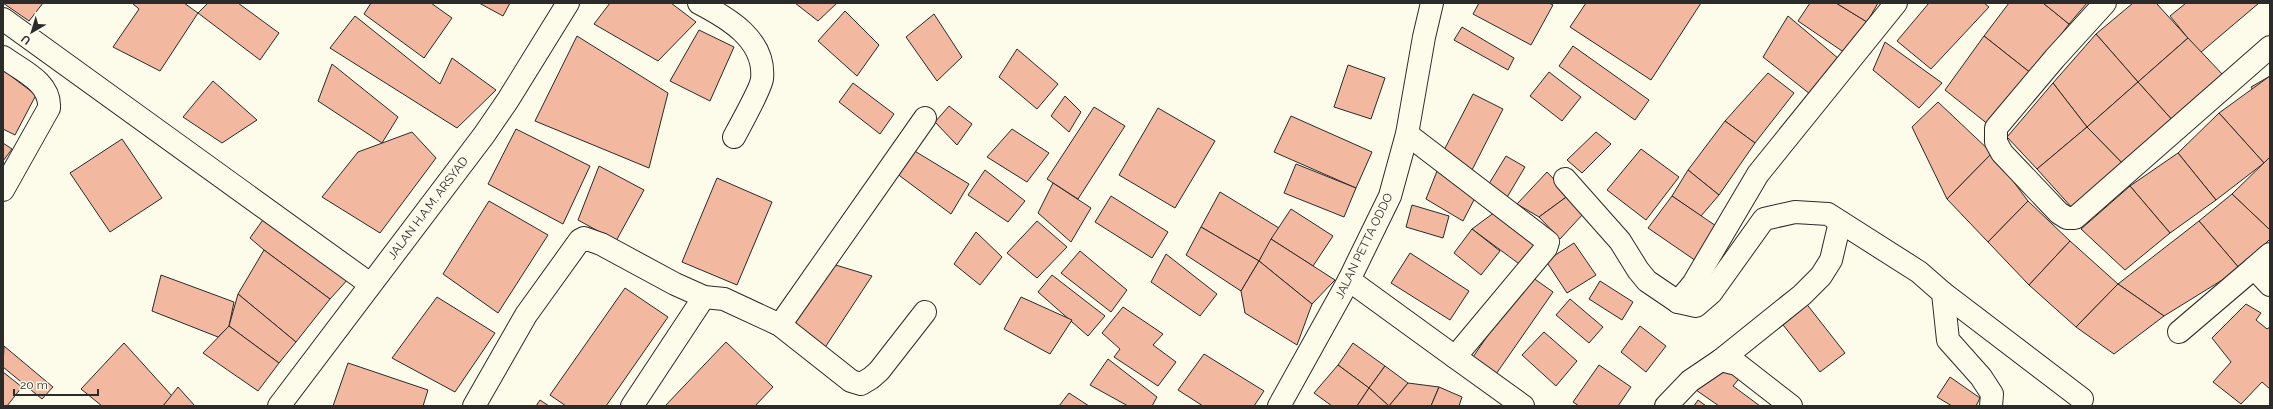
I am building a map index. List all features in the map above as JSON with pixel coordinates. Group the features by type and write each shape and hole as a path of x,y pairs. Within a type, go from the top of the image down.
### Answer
{"main road":[{"name":"JALAN H.A.M. ARSYAD","path":"279,406 488,129 568,3"},
{"path":"699,3 722,15 741,31 757,48 761,64 762,80 734,137"},
{"name":"JALAN PETTA ODDO","path":"1286,403 1390,196 1407,134 1424,37 1432,3"},
{"path":"1678,302 1692,284 1758,174 1896,3"},
{"path":"2105,3 2055,58 1996,128 1996,142 2002,153 2059,213 2067,218 2075,218 2270,47"},
{"path":"3,19 370,284"},
{"path":"3,57 41,84 47,92 49,102 49,108 3,190"},
{"path":"780,325 925,118"},
{"path":"1407,134 1548,242 1546,248 1455,357"},
{"path":"1565,179 1620,241 1638,270 1648,281 1678,302 1696,306 1711,293 1764,219 1795,212 1828,214 1919,272 1943,293 2082,399"},
{"path":"1666,406 1690,381 1721,360 1822,276 1831,260 1840,222"},
{"path":"474,406 526,315 581,238 589,239 675,284 704,297 724,300 780,325 851,381 861,384 879,371 926,312"},
{"path":"2179,332 2262,261 2270,285"},
{"path":"1349,280 1523,406"},
{"path":"1943,293 1948,340 1981,377 1992,394 1991,406"},
{"path":"632,406 704,297"},
{"path":"1721,360 1737,364 1791,406"}],"building":[{"path":"3,3 43,3 29,21"},
{"path":"132,3 184,3 198,13 160,71 113,47 139,9"},
{"path":"208,3 238,3 279,33 260,60 198,13"},
{"path":"371,3 431,3 452,18 424,58 364,14"},
{"path":"479,3 510,3 503,16"},
{"path":"610,3 671,3 696,22 658,61 594,24"},
{"path":"795,3 837,3 818,21"},
{"path":"1479,3 1549,3 1553,5 1531,45 1473,14"},
{"path":"1586,3 1701,3 1651,80 1570,27"},
{"path":"1810,3 1836,3 1867,22 1845,53 1798,21"},
{"path":"1836,3 1878,3 1867,22"},
{"path":"1929,3 1984,3 1989,7 1931,69 1897,41"},
{"path":"2009,3 2043,3 2069,24 2032,74 1984,36"},
{"path":"2043,3 2087,3 2069,24"},
{"path":"2133,3 2156,3 2188,38 2138,82 2096,34"},
{"path":"2186,3 2259,3 2200,53 2170,16"},
{"path":"845,11 879,45 857,76 818,41"},
{"path":"934,14 962,57 937,81 906,37"},
{"path":"355,16 440,84 452,58 496,90 457,128 330,48"},
{"path":"1788,16 1839,59 1810,94 1763,57"},
{"path":"1462,27 1514,58 1508,70 1454,40"},
{"path":"699,30 734,47 710,101 670,81"},
{"path":"2096,34 2138,82 2087,127 2053,83"},
{"path":"577,36 668,93 649,168 535,121"},
{"path":"1984,36 2032,74 1989,125 1945,90"},
{"path":"2188,38 2224,76 2174,122 2138,82"},
{"path":"1885,42 1942,83 1919,108 1873,70"},
{"path":"1573,46 1649,100 1635,120 1559,66"},
{"path":"1017,49 1058,84 1037,109 999,77"},
{"path":"332,64 398,117 382,143 318,101"},
{"path":"1348,65 1385,78 1371,119 1334,107"},
{"path":"3,70 36,95 15,135 3,129"},
{"path":"1549,72 1581,97 1562,121 1530,96"},
{"path":"1768,73 1794,93 1755,143 1725,121"},
{"path":"2270,76 2270,119 2251,87"},
{"path":"2270,76 2270,157 2264,163 2219,113"},
{"path":"213,81 257,120 222,143 183,117"},
{"path":"2138,82 2174,122 2127,168 2087,127"},
{"path":"853,83 894,114 880,134 839,102"},
{"path":"2053,83 2087,127 2037,169 2007,137"},
{"path":"1473,94 1503,109 1472,170 1442,154"},
{"path":"1065,96 1081,112 1069,132 1051,116"},
{"path":"1938,102 1992,153 1947,199 1912,127"},
{"path":"949,106 972,124 957,145 935,122"},
{"path":"1094,107 1125,126 1078,199 1047,179"},
{"path":"1158,108 1215,141 1175,208 1119,175"},
{"path":"2219,113 2264,163 2216,200 2178,153"},
{"path":"1291,116 1372,152 1356,188 1274,152"},
{"path":"1725,121 1755,143 1719,195 1688,170"},
{"path":"2087,127 2127,168 2074,210 2037,169"},
{"path":"516,129 590,166 563,224 488,184"},
{"path":"1012,129 1049,153 1027,182 987,157"},
{"path":"412,132 436,158 380,233 322,197 358,152"},
{"path":"1596,132 1611,144 1582,173 1567,160"},
{"path":"122,139 162,198 110,232 70,173"},
{"path":"3,143 12,149 3,161"},
{"path":"1641,149 1679,177 1646,220 1607,190"},
{"path":"913,150 969,184 951,214 896,173"},
{"path":"1992,153 2028,201 1988,242 1947,199"},
{"path":"2178,153 2216,200 2170,233 2130,186"},
{"path":"1506,156 1525,167 1506,199 1487,187"},
{"path":"2270,157 2270,230 2232,194"},
{"path":"1296,164 1356,188 1344,217 1284,193"},
{"path":"599,166 644,190 616,241 578,220"},
{"path":"1439,166 1477,194 1463,221 1426,199"},
{"path":"985,170 1025,201 1008,222 968,195"},
{"path":"1688,170 1719,195 1701,216 1672,196"},
{"path":"1547,172 1569,195 1539,217 1517,204"},
{"path":"717,178 772,202 737,285 682,262"},
{"path":"1053,183 1091,208 1071,242 1038,213"},
{"path":"2130,186 2170,233 2125,270 2081,229"},
{"path":"1220,192 1279,228 1259,261 1201,227"},
{"path":"2232,194 2270,230 2270,239 2240,269 2199,221"},
{"path":"1569,195 1583,214 1560,239 1539,217"},
{"path":"1111,196 1168,232 1152,258 1095,222"},
{"path":"1672,196 1722,230 1699,263 1648,228"},
{"path":"489,201 548,235 498,313 443,274"},
{"path":"2028,201 2070,241 2029,285 1988,242"},
{"path":"1412,205 1449,216 1443,238 1406,227"},
{"path":"1291,209 1333,236 1313,266 1271,239"},
{"path":"1499,209 1544,244 1522,266 1472,229"},
{"path":"265,217 349,278 330,299 250,238"},
{"path":"1037,221 1067,247 1037,278 1007,253"},
{"path":"2199,221 2240,269 2164,316 2118,284"},
{"path":"1201,227 1259,261 1241,291 1186,255"},
{"path":"1472,229 1500,251 1481,275 1454,253"},
{"path":"976,232 1002,257 980,285 954,264"},
{"path":"1271,239 1335,280 1312,304 1259,261"},
{"path":"2070,241 2118,284 2076,327 2029,285"},
{"path":"1574,243 1596,275 1567,293 1546,261"},
{"path":"264,250 330,299 296,342 238,294"},
{"path":"1080,251 1127,290 1111,312 1061,273"},
{"path":"1410,253 1469,291 1450,320 1391,283"},
{"path":"1166,254 1217,294 1200,316 1151,282"},
{"path":"1259,261 1312,304 1297,345 1245,313 1241,291"},
{"path":"829,263 872,276 824,349 789,325"},
{"path":"161,275 234,302 229,326 218,337 152,311"},
{"path":"1052,275 1105,316 1088,336 1038,292"},
{"path":"1529,275 1553,292 1494,377 1471,360"},
{"path":"1600,281 1633,302 1622,320 1589,299"},
{"path":"2118,284 2164,316 2114,354 2076,327"},
{"path":"625,288 668,317 606,406 566,406 550,395"},
{"path":"238,294 296,342 279,363 229,326"},
{"path":"437,297 495,333 455,392 392,358"},
{"path":"1021,297 1072,320 1050,354 1004,329"},
{"path":"1570,299 1603,327 1589,343 1556,315"},
{"path":"1805,302 1845,353 1820,372 1780,321"},
{"path":"2246,304 2261,313 2256,320 2267,329 2270,327 2270,389 2262,382 2241,404 2213,382 2231,362 2212,338"},
{"path":"1123,307 1163,334 1153,345 1176,362 1158,386 1114,357 1120,349 1102,333"},
{"path":"229,326 279,363 258,391 203,353"},
{"path":"1640,326 1666,346 1646,372 1621,352"},
{"path":"1544,332 1577,361 1556,386 1522,355"},
{"path":"726,342 773,387 755,406 665,406"},
{"path":"124,343 172,396 163,406 102,406 81,389"},
{"path":"1353,343 1385,366 1369,388 1338,365"},
{"path":"4,346 53,387 42,399 3,367"},
{"path":"1204,354 1264,391 1254,406 1203,406 1178,390"},
{"path":"1108,359 1157,397 1152,406 1128,406 1090,385"},
{"path":"1721,360 1742,375 1733,386 1760,406 1719,406 1696,390"},
{"path":"348,363 428,390 423,406 333,406"},
{"path":"1338,365 1369,388 1357,406 1332,406 1314,393"},
{"path":"1599,365 1631,387 1618,406 1579,406 1573,402"},
{"path":"1385,366 1408,383 1389,406 1369,388"},
{"path":"3,372 22,387 7,406 3,406"},
{"path":"1950,377 1980,398 1976,406 1952,406 1937,397"},
{"path":"1408,383 1439,387 1431,406 1389,406"},
{"path":"178,387 195,406 163,406"},
{"path":"1439,387 1462,397 1459,406 1431,406"},
{"path":"1369,388 1389,406 1357,406"},
{"path":"1069,393 1089,406 1059,406"},
{"path":"540,400 549,406 536,406"},
{"path":"1698,400 1706,406 1694,406"}]}
